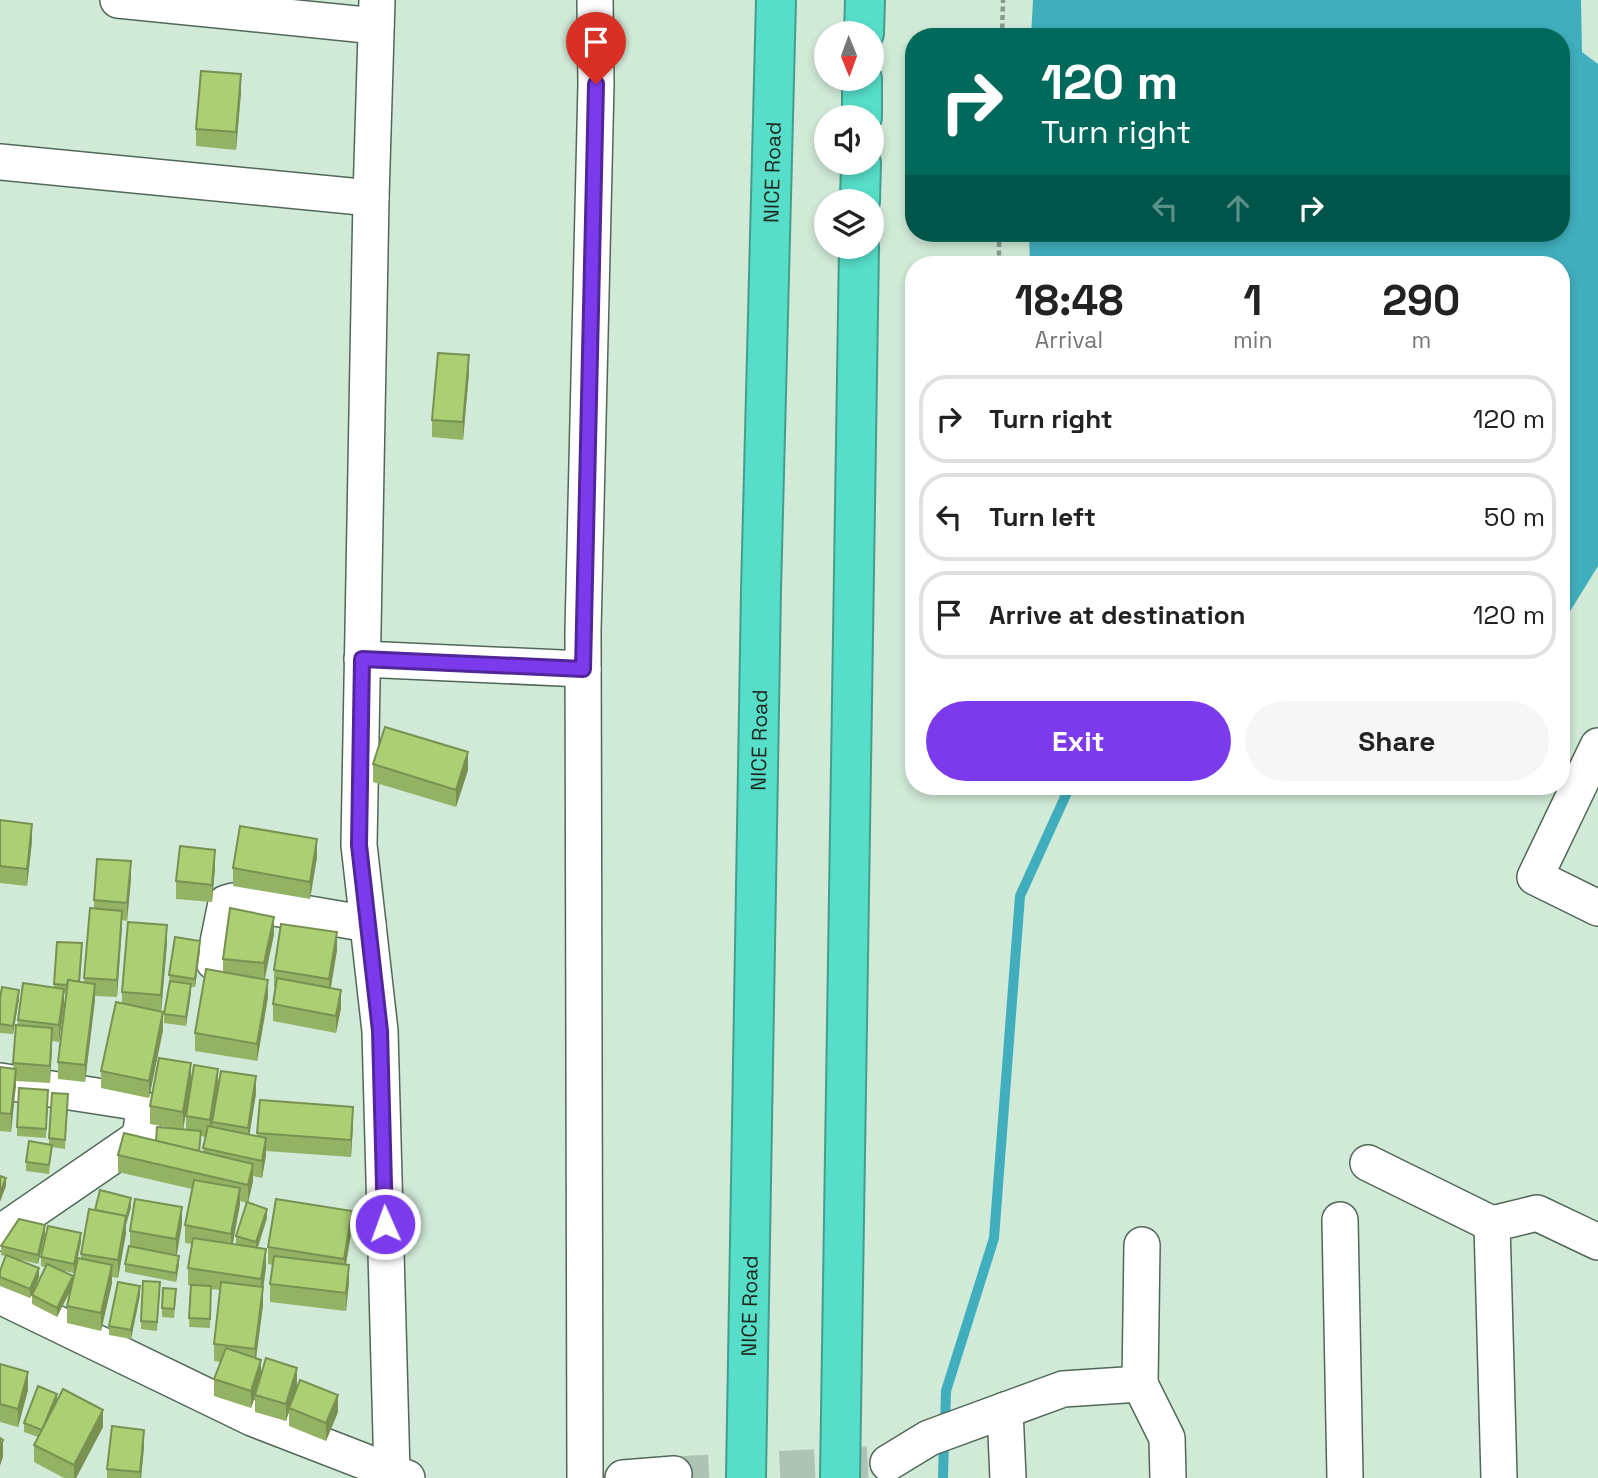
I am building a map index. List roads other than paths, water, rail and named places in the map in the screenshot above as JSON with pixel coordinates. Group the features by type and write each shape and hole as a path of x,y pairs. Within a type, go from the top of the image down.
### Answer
{"highway":[{"name":"NICE Road","path":"746,1478 761,591 776,0"},
{"path":"864,0 864,21"},
{"path":"840,1478 859,259"}],"street":[{"path":"0,1296 252,1418 399,1476 380,1031 359,845 370,198 377,13 118,0"},
{"path":"585,1478 583,669 596,84 595,0"},
{"path":"0,162 370,198"},
{"path":"362,659 583,669"},
{"path":"1597,752 1535,877 1598,908"},
{"path":"214,962 226,903 233,901 368,924"},
{"path":"0,1082 135,1102 142,1113 142,1124 137,1139 0,1233"},
{"path":"1368,1163 1492,1224 1537,1213 1598,1242"},
{"path":"1340,1220 1345,1478"},
{"path":"1492,1224 1499,1478"},
{"path":"1142,1245 1140,1384 1167,1438 1168,1478"},
{"path":"888,1463 945,1433 1063,1389 1140,1384"},
{"path":"1005,1410 1007,1478"},
{"path":"623,1478 674,1474"}],"water":[{"path":"1033,0 1581,0 1582,52 1598,64 1598,566 1570,611 1570,256 1030,256 1029,242 1570,242 1570,28 1031,28"}],"waterway":[{"path":"945,1425 946,1391 994,1238 1020,896 1066,795"},
{"path":"943,1478 944,1440"}],"tunnel":[{"path":"674,1474 888,1463"}]}
